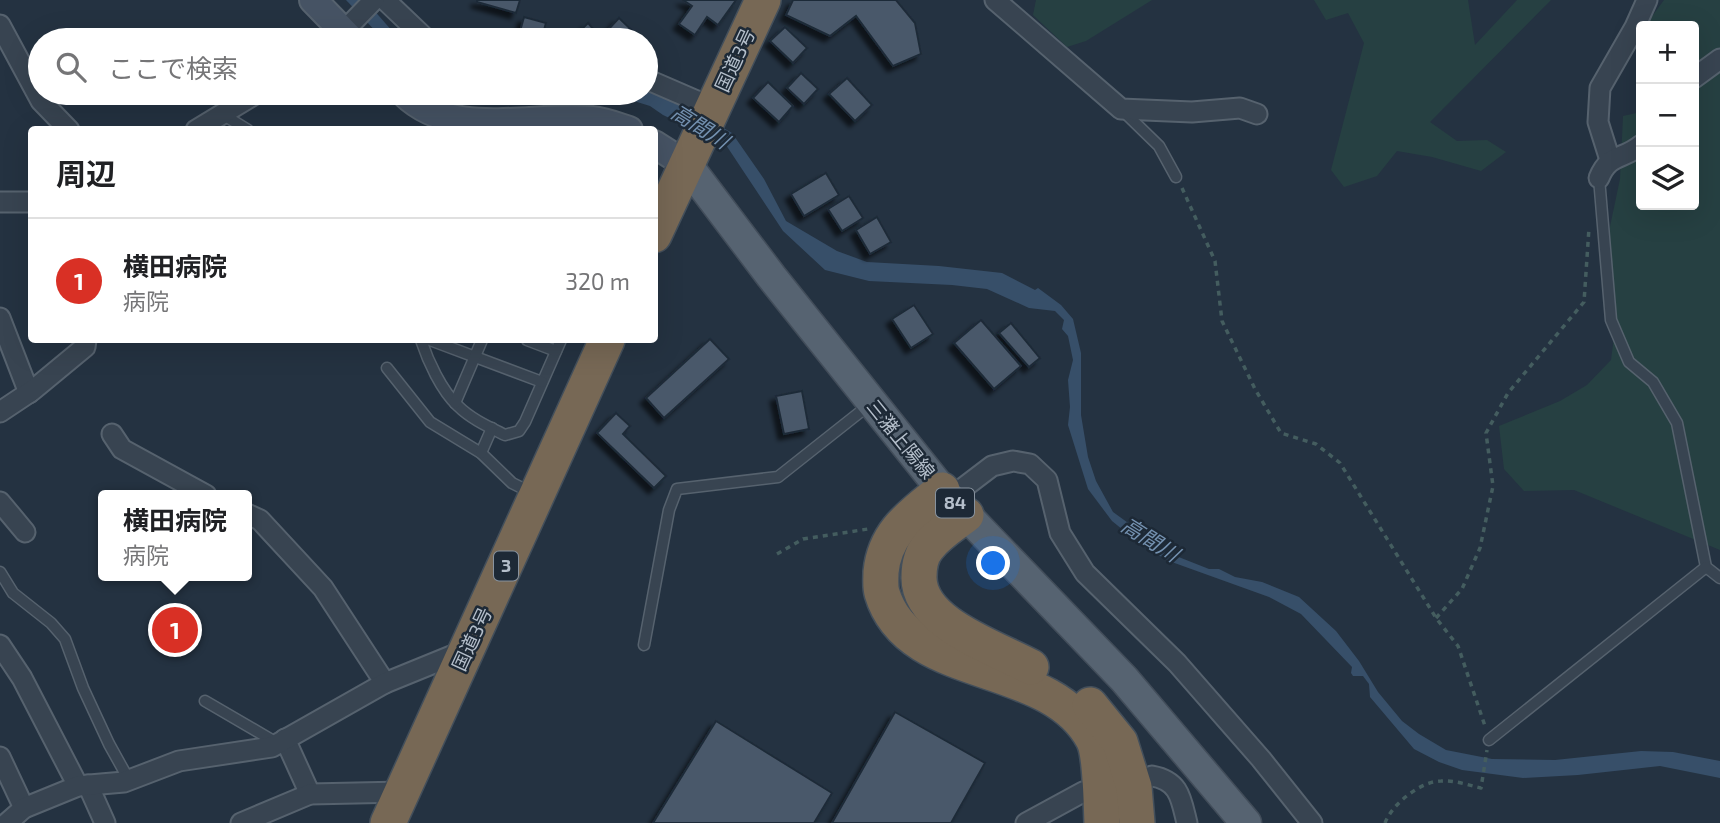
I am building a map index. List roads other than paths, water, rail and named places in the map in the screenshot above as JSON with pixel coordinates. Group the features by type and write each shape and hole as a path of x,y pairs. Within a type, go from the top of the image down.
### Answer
{"highway":[{"name":"国道3号","path":"658,226 763,0"},
{"name":"国道3号","path":"395,807 606,343"},
{"path":"953,501 895,532 883,556 880,587 887,610 906,634 932,651 1040,691 1073,713 1094,740 1102,823"},
{"path":"953,501 919,565 918,587 926,605 945,623 1066,685 1091,705 1120,742 1134,787 1137,823"}],"main road":[{"name":"三潴上陽線","path":"702,133 771,276 953,501 1124,679 1246,823"}],"street":[{"path":"313,0 342,28"},
{"path":"353,28 374,0"},
{"path":"384,0 414,28"},
{"path":"995,0 1121,109 1192,111 1240,108 1257,114"},
{"path":"1610,160 1598,122 1600,88 1635,27 1647,0"},
{"path":"0,25 5,49 28,82"},
{"path":"1699,74 1720,59"},
{"path":"658,91 702,133"},
{"path":"45,105 65,126"},
{"path":"202,126 236,105"},
{"path":"423,105 441,116 473,121 594,120 615,126"},
{"path":"658,143 702,133"},
{"path":"1600,178 1604,166 1610,160 1633,152 1639,147"},
{"path":"0,202 28,202"},
{"path":"0,318 29,393"},
{"path":"0,412 29,393 85,347 86,343"},
{"path":"113,434 122,449 197,490"},
{"path":"953,501 992,466 1013,461 1030,464 1047,480 1060,533 1085,573 1177,663 1261,759 1312,823"},
{"path":"0,502 25,532"},
{"path":"252,516 260,520 323,588 385,683"},
{"path":"0,645 22,678 105,823"},
{"path":"7,823 24,808 83,785 129,780 179,761 272,747 385,683 466,650"},
{"path":"281,742 310,794"},
{"path":"0,757 24,808"},
{"path":"1152,776 1165,778 1181,795 1187,823"},
{"path":"1026,823 1083,792"},
{"path":"241,823 310,794 395,807"}],"lane":[{"path":"1121,109 1159,146 1176,177"},
{"path":"222,113 242,126"},
{"path":"1600,178 1611,320 1629,362 1653,382 1677,423 1706,567 1720,578"},
{"path":"422,343 455,403 505,435 519,431 525,422 560,343"},
{"path":"438,343 542,383"},
{"path":"455,403 481,343"},
{"path":"535,343 556,351"},
{"path":"387,368 430,422 481,453 512,483 538,495"},
{"path":"644,645 669,510 677,489 778,477 872,403"},
{"path":"481,453 492,428"},
{"path":"1489,740 1706,567"},
{"path":"0,572 13,593 51,623 65,639 93,710 129,780"},
{"path":"205,701 281,742"}],"water":[{"path":"346,0 365,0 390,28 373,28"},
{"name":"高間川","path":"658,93 732,133 764,179 786,221 837,251 867,262 1002,273 1035,290 1038,288 1061,305 1073,319 1081,353 1081,415 1088,457 1096,481 1113,512 1171,554 1209,569 1219,569 1235,577 1262,582 1299,597 1336,631 1378,692 1402,721 1419,734 1446,750 1492,759 1555,760 1641,751 1673,752 1720,761 1720,778 1660,766 1523,778 1462,770 1414,749 1370,697 1369,684 1363,676 1353,676 1352,667 1301,614 1269,597 1169,561 1144,547 1112,521 1088,489 1068,425 1068,380 1073,360 1068,336 1062,329 1064,320 1055,311 1029,308 987,289 869,281 825,270 783,231 726,145 647,105 658,105"}],"place":[{"name":"横田病院","path":"175,630"}]}
